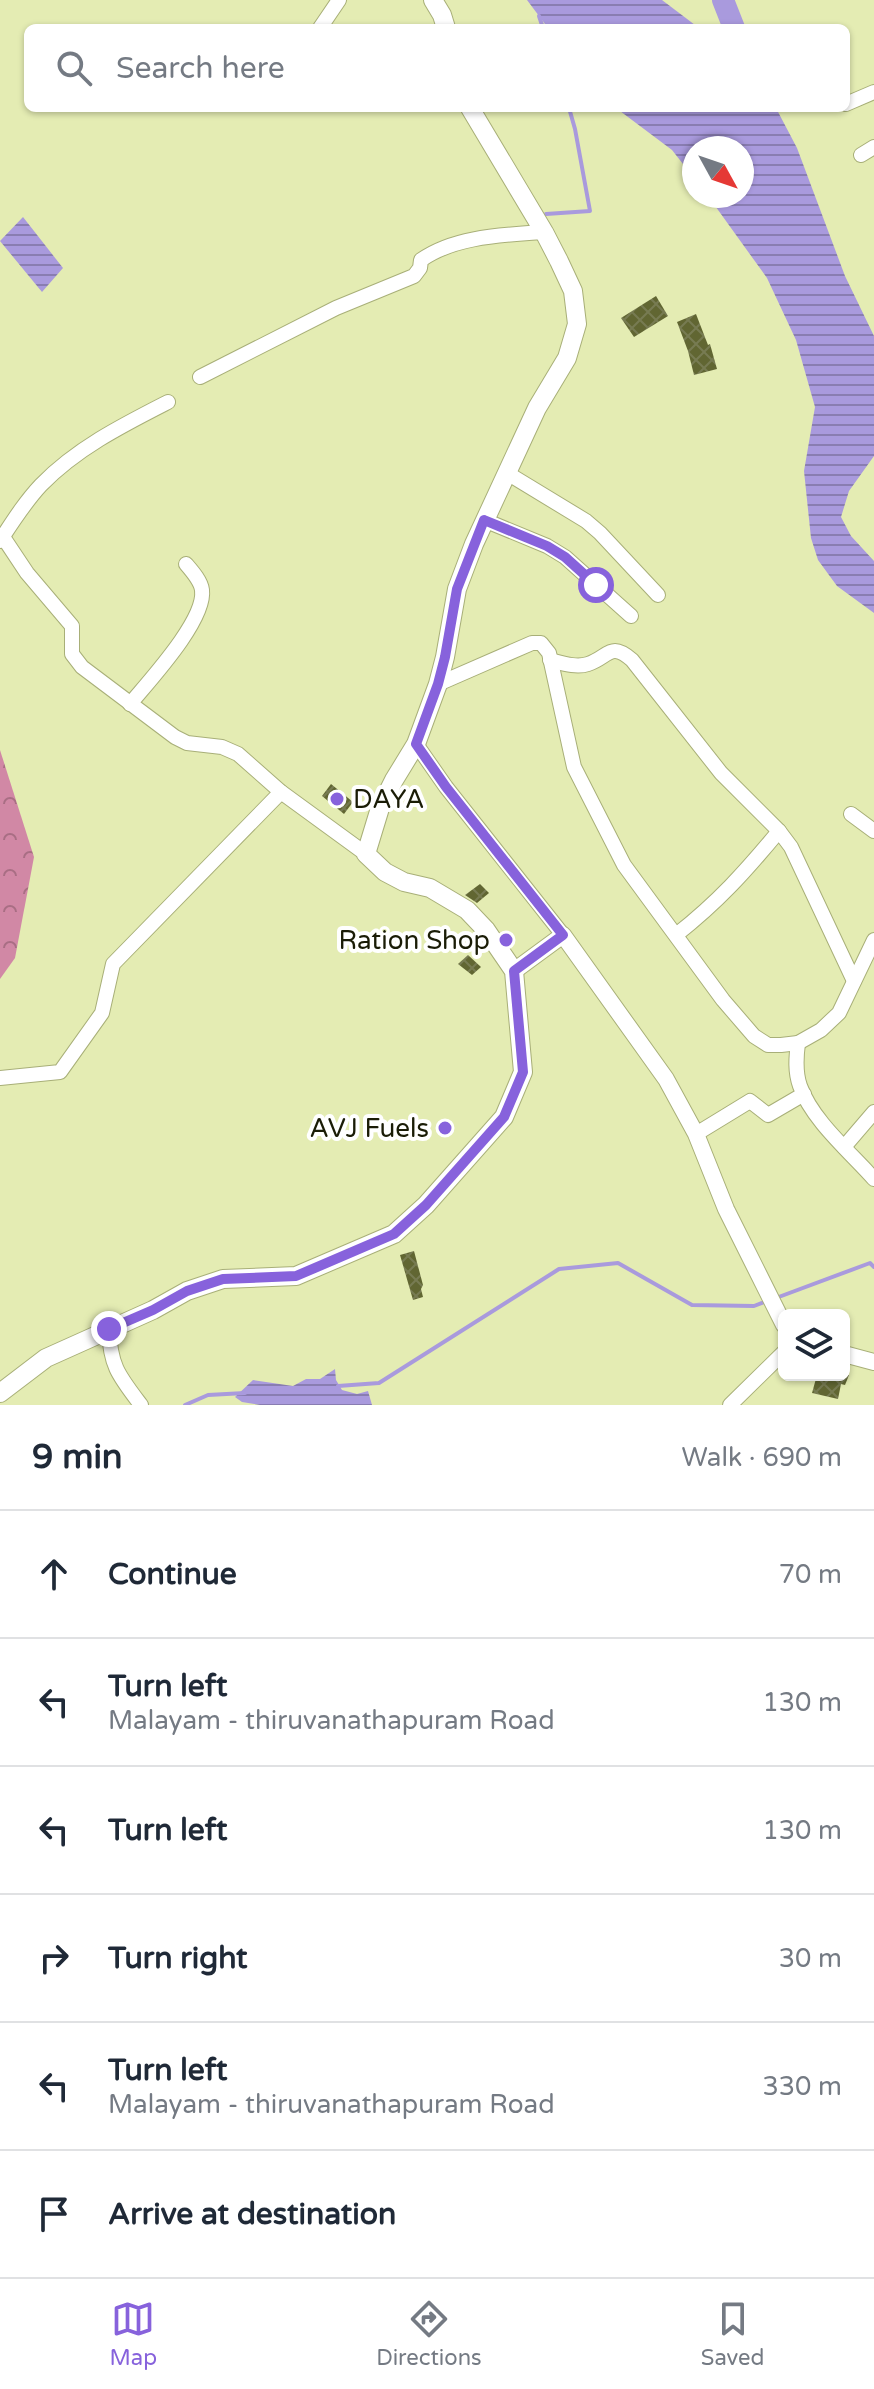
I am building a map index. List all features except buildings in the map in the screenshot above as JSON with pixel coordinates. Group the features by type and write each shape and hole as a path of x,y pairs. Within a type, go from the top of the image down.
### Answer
{"main road":[{"path":"433,0 444,24"},
{"path":"0,1393 46,1358 199,1287 223,1279 296,1276 394,1234 426,1205 504,1117 523,1072 514,971 486,930 467,910 430,888 404,882 385,872 366,854 380,808 416,744 438,684 457,589 484,520 537,408 567,358 577,324 573,291 544,232 472,112"}],"street":[{"path":"323,24 339,0"},
{"path":"850,102 874,92"},
{"path":"200,377 336,308 414,276 421,260 430,254 488,237 544,232"},
{"path":"168,402 82,449 42,484 1,539 72,626 72,654 82,667 175,737 187,743 222,747 238,754 281,792 366,854"},
{"path":"507,473 586,521 658,595"},
{"path":"484,520 547,546 565,557 631,616"},
{"path":"130,704 192,625 202,601 202,587 186,564"},
{"path":"438,684 537,641 545,647 574,767 624,865 723,1000 754,1036 768,1045 798,1043 821,1030 839,1013 874,940"},
{"path":"550,660 575,666 586,665 612,650 623,651 632,660 721,773 779,831 802,869 854,981"},
{"path":"416,744 446,787 563,935 654,1061 696,1134 726,1209 778,1313"},
{"path":"0,1078 60,1072 102,1013 113,964 281,792"},
{"path":"851,814 874,831"},
{"path":"676,935 710,908 779,831"},
{"path":"514,971 563,935"},
{"path":"798,1043 795,1065 800,1088 822,1122 874,1179"},
{"path":"696,1134 750,1101 768,1115 804,1094"},
{"path":"844,1147 874,1112"},
{"path":"109,1329 110,1352 117,1373 141,1405"},
{"path":"850,1356 874,1362"},
{"path":"730,1405 778,1358"}],"green space":[{"path":"0,750 34,857 15,958 0,979"}],"shaded area":[{"path":"527,0 662,0 694,24 545,24"},
{"path":"621,112 778,112 797,148 845,276 874,336 874,456 849,491 841,517 851,536 874,561 874,613 837,586 818,560 811,538 804,471 815,407 796,340 767,278 717,208 754,208 754,136 682,136 682,163 672,150"},
{"path":"23,217 63,268 42,292 0,241"},
{"path":"335,1369 336,1380 342,1390 357,1394 368,1391 372,1405 260,1405 242,1402 235,1397 253,1380 293,1386 306,1379 320,1379"}],"waterway":[{"path":"723,0 732,24"},
{"path":"539,16 542,24"},
{"path":"546,214 590,211 570,112"},
{"path":"338,1386 379,1383 559,1269 618,1263 692,1305 754,1306 767,1301"},
{"path":"776,1298 870,1263 874,1267"},
{"path":"185,1405 208,1395 245,1393"}],"place":[{"name":"DAYA","path":"337,799"},
{"name":"Ration Shop","path":"506,940"},
{"name":"AVJ Fuels","path":"445,1128"}],"route":[{"path":"109,1329 187,1291 223,1279 296,1276 394,1234 426,1205 504,1117 523,1072 514,971 563,935 446,787 416,744 438,684 457,589 484,520 547,546 565,557 596,585"}]}
